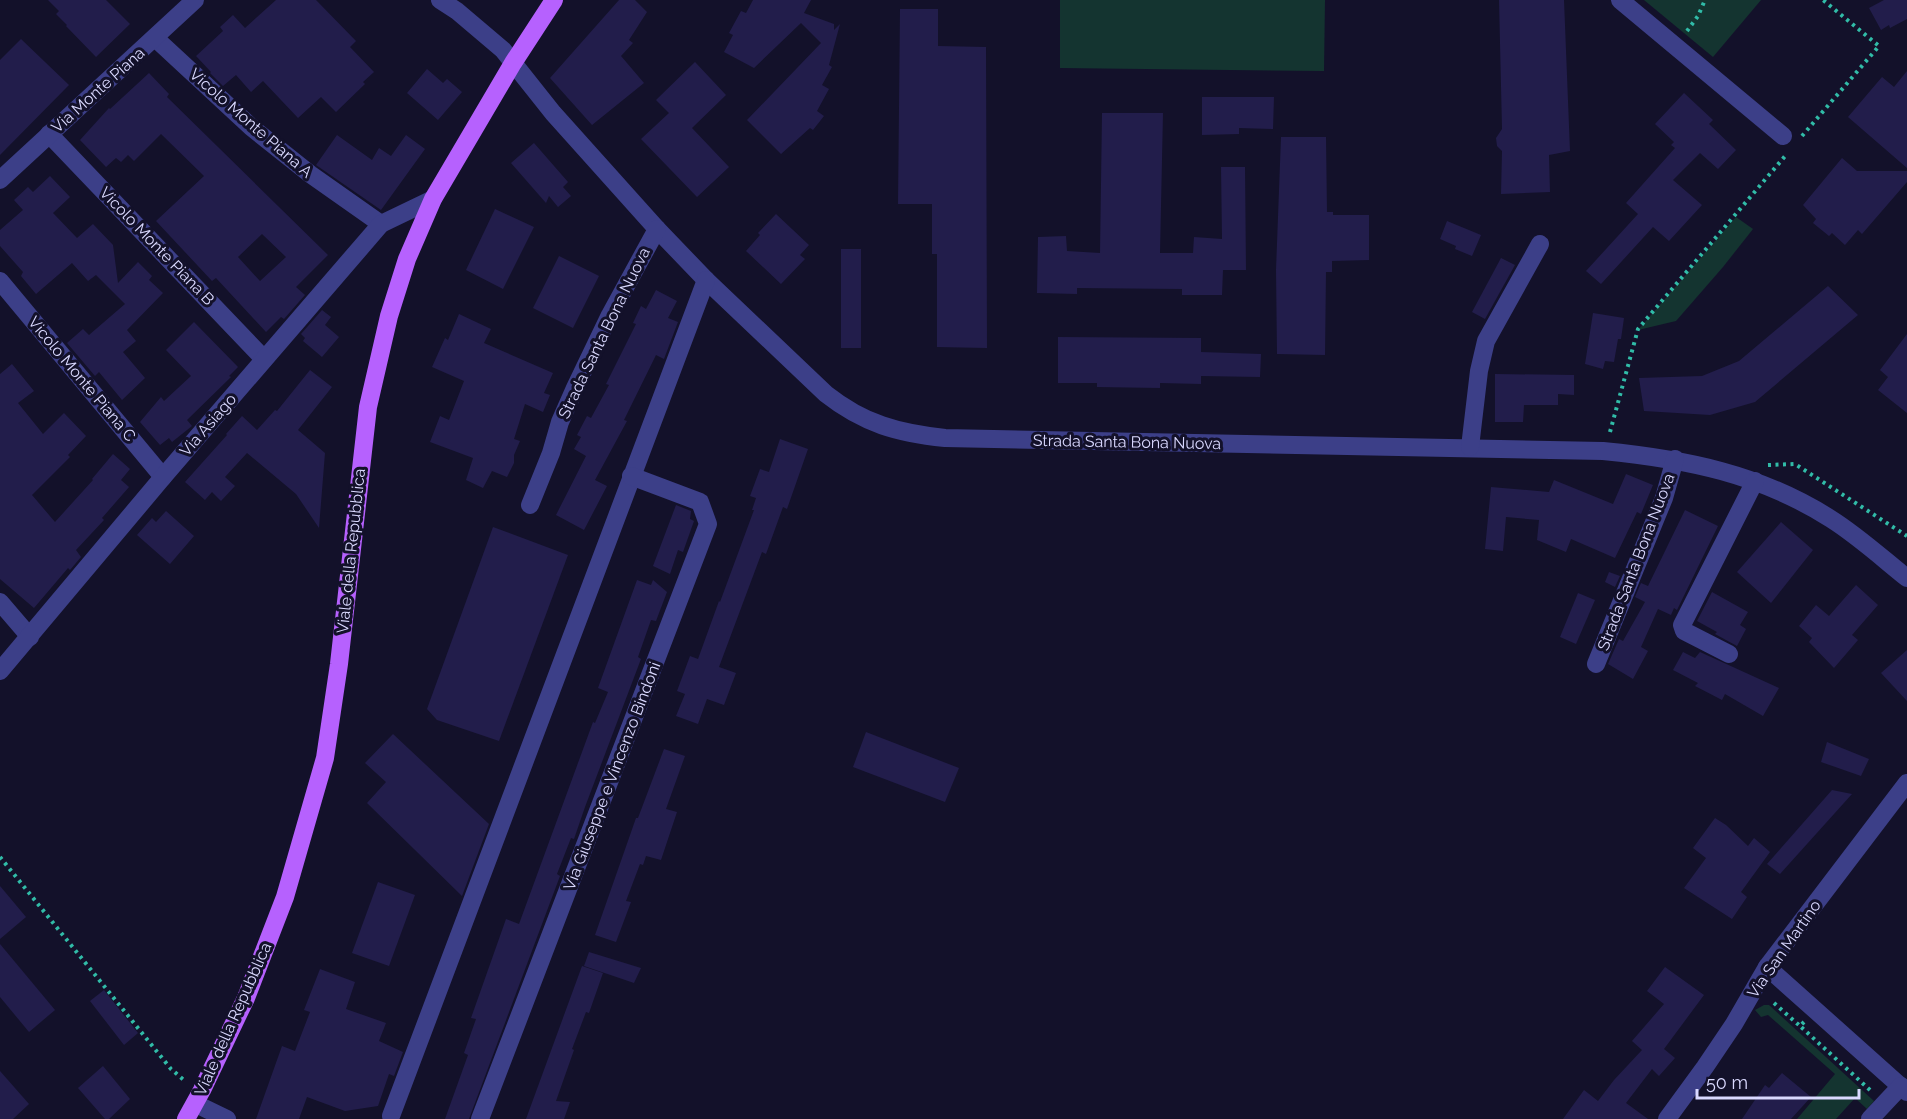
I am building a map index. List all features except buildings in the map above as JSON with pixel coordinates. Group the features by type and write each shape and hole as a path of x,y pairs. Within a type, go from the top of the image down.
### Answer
{"main road":[{"name":"Viale della Repubblica","path":"191,1111 246,998 285,897 325,758 339,664 368,407 389,316 407,259 433,199 513,63 554,0"}],"street":[{"name":"Via Monte Piana","path":"0,180 195,0"},
{"name":"Strada Santa Bona Nuova","path":"440,0 491,39 552,113 657,230 706,280 826,394 861,417 895,430 972,440 1470,447 1603,451 1674,459 1710,467 1781,492 1829,518 1907,578"},
{"path":"1620,0 1676,46 1785,145"},
{"name":"Vicolo Monte Piana A","path":"155,38 251,127 310,174 381,224"},
{"name":"Vicolo Monte Piana B","path":"49,134 264,359"},
{"name":"Via Asiago","path":"0,671 381,224 433,199"},
{"name":"Strada Santa Bona Nuova","path":"530,505 575,388 610,315 657,230"},
{"path":"1470,447 1479,371 1486,341 1540,244"},
{"path":"391,1116 706,280"},
{"name":"Vicolo Monte Piana C","path":"0,281 163,477"},
{"name":"Strada Santa Bona Nuova","path":"1596,664 1664,498 1674,459"},
{"name":"Via Giuseppe e Vincenzo Bindoni","path":"480,1119 708,524 700,502 631,476"},
{"path":"1729,654 1684,631 1682,625 1755,481"},
{"path":"0,602 30,637"},
{"name":"Via San Martino","path":"1667,1119 1734,1024 1767,967 1907,783"},
{"path":"1767,967 1904,1089 1884,1103 1870,1119"},
{"path":"191,1111 228,1119"}],"path":[{"path":"1676,46 1698,16 1705,0"},
{"path":"1802,136 1879,46 1823,0"},
{"path":"1604,432 1610,432 1638,329 1785,145"},
{"path":"0,857 171,1069 185,1081"},
{"path":"1756,986 1884,1103"},
{"path":"1800,1026 1807,1018"}],"green space":[{"path":"1060,0 1325,0 1324,71 1060,68"},
{"path":"1644,0 1761,0 1713,57"},
{"path":"1736,217 1753,229 1723,267 1676,321 1638,330"},
{"path":"1769,1005 1874,1101 1867,1109 1855,1098 1836,1119 1797,1119 1835,1074 1768,1015 1761,1017 1755,1010"}]}
